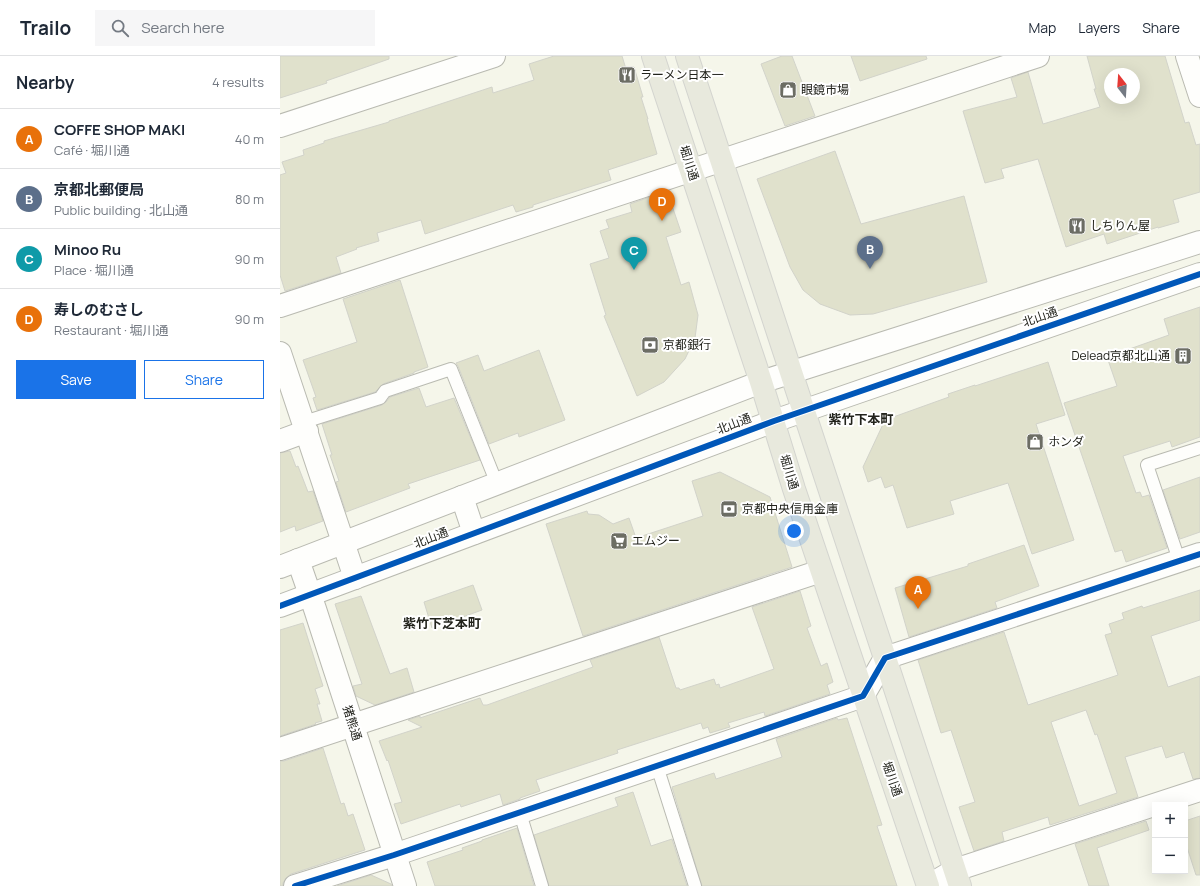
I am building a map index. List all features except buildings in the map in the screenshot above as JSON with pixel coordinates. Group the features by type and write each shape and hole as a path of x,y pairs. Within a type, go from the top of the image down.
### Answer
{"main road":[{"name":"堀川通","path":"653,56 774,421 794,489 928,886"},
{"path":"687,56 957,878"}],"street":[{"path":"280,126 494,56"},
{"path":"280,306 1038,56"},
{"path":"1187,56 1200,96"},
{"name":"北山通","path":"289,564 761,382 1200,242"},
{"name":"北山通","path":"280,606 804,410 1200,274"},
{"path":"280,353 355,578"},
{"path":"280,441 305,427"},
{"path":"462,497 474,533"},
{"path":"295,886 394,855 863,696 885,658 1200,554"},
{"name":"猪熊通","path":"289,564 310,595 405,886"},
{"path":"280,749 821,570"},
{"path":"928,886 957,878 1200,790"}],"lane":[{"path":"305,427 380,398 384,391 451,369 497,484"},
{"path":"1179,560 1146,465 1200,448"},
{"path":"657,766 695,886"},
{"path":"520,812 542,886"}],"cycle path":[{"path":"280,606 774,421 1200,274"},
{"path":"295,886 394,855 863,696 885,658 1200,554"}],"place":[{"name":"ラーメン日本一","path":"627,75"},
{"name":"眼鏡市場","path":"788,90"},
{"name":"寿しのむさし","path":"662,221"},
{"name":"しちりん屋","path":"1077,226"},
{"name":"京都北郵便局","path":"870,269"},
{"name":"Minoo Ru","path":"634,270"},
{"name":"京都銀行","path":"650,345"},
{"name":"Delead京都北山通","path":"1183,356"},
{"name":"ホンダ","path":"1035,442"},
{"name":"京都中央信用金庫","path":"729,509"},
{"name":"エムジー","path":"619,541"},
{"name":"COFFE SHOP MAKI","path":"918,609"}],"district":[{"name":"紫竹下本町","path":"861,419"},
{"name":"紫竹下芝本町","path":"442,623"}]}
